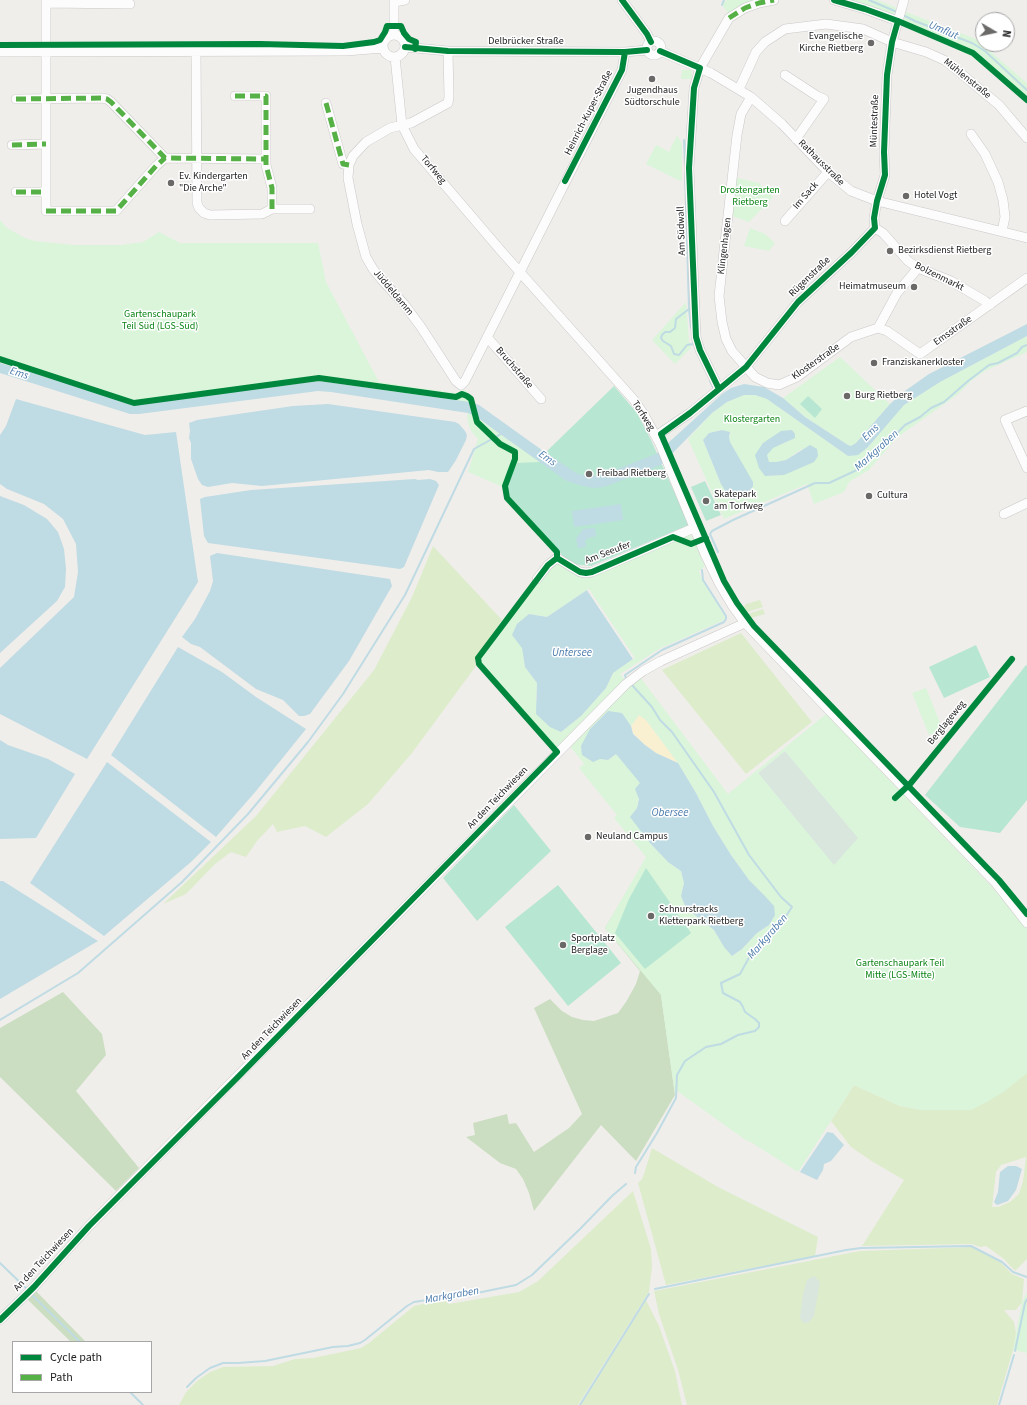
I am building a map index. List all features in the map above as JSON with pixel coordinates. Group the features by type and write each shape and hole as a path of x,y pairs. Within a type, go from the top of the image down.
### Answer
{"street":[{"path":"394,35 394,1 405,0"},
{"path":"622,0 647,34 649,46"},
{"name":"Am Südwall","path":"719,389 700,350 696,338 689,168 694,88 700,68 729,18 745,8 774,0"},
{"path":"834,0 899,16"},
{"name":"Müntestraße","path":"877,201 885,175 884,152 887,75 892,42 904,0"},
{"path":"130,4 46,2 46,211 116,210 165,158 266,159"},
{"name":"Mühlenstraße","path":"739,89 756,52 765,42 785,29 826,24 863,29 892,42 926,52 946,61 999,105 1027,138"},
{"path":"394,35 403,40 405,47 403,53 395,57 386,54 383,48 385,41 390,36 394,35"},
{"name":"Delbrücker Straße","path":"405,47 448,51 625,52 649,46 652,55 655,55 660,51"},
{"path":"0,52 346,51 383,48"},
{"path":"196,51 197,203 199,208 204,213 210,214 262,214 272,210 310,209"},
{"path":"326,103 343,164 349,165 353,156 366,142 390,128 411,123 448,103 448,51"},
{"name":"Rathausstraße","path":"660,51 700,68 751,96 766,109 828,172 851,191 877,201 1027,238"},
{"name":"Heinrich-Kuper-Straße","path":"519,272 622,70 625,52"},
{"name":"Torfweg","path":"395,57 402,125 414,149 519,272 634,400 659,438 694,528 719,583 745,623 995,882 1027,922"},
{"path":"785,75 824,99 796,139"},
{"path":"235,96 266,96 266,159 272,188 272,210"},
{"name":"Klingenhagen","path":"746,367 732,351 726,339 722,322 719,296 737,135 741,114 751,96"},
{"path":"16,98 106,99 111,102 165,158"},
{"path":"971,134 984,154 998,182 1003,200 1004,218 1002,231"},
{"path":"12,145 46,144"},
{"name":"Jüddeldamm","path":"349,165 348,178 353,208 366,257 381,279 404,304 421,327 456,382 461,385"},
{"name":"Im Sack","path":"785,221 828,172"},
{"path":"16,192 45,192"},
{"path":"875,228 874,218 877,201"},
{"name":"Rügenstraße","path":"746,367 798,302 852,252 875,228"},
{"name":"Bolzenmarkt","path":"875,228 883,233 908,261 918,268 951,281 990,305"},
{"path":"878,328 897,293 918,268"},
{"name":"Bruchstraße","path":"461,385 465,381 519,272"},
{"name":"Emsstraße","path":"878,328 887,331 920,354 1027,278"},
{"name":"Klosterstraße","path":"746,367 755,377 766,383 779,385 797,377 851,337 878,328"},
{"name":"Bruchstraße","path":"487,337 541,399"},
{"path":"659,438 746,367"},
{"path":"1027,411 1005,420 1027,468"},
{"path":"1004,514 1027,504"},
{"name":"Am Seeufer","path":"538,579 548,565 557,558 580,572 592,572 694,528"},
{"name":"An den Teichwiesen","path":"0,1320 34,1287 89,1226 626,684 643,671 662,661 745,623"}],"green space":[{"path":"727,0 761,0 729,14 721,4"},
{"path":"842,0 877,0 895,7 896,9 894,14 891,15"},
{"path":"906,12 975,39 975,52 991,52 1027,83 1027,103 971,56 902,24"},
{"path":"682,70 692,70 692,79 681,79"},
{"path":"677,135 682,144 682,180 680,181 646,164 656,145 669,152"},
{"name":"Drostengarten Rietberg","path":"737,178 759,183 773,197 749,222 732,216"},
{"name":"Gartenschaupark Teil Süd (LGS-Süd)","path":"0,220 7,228 25,238 35,241 74,245 121,245 143,242 159,232 180,243 318,243 326,282 379,382 455,393 465,390 473,398 475,404 331,382 134,404 0,363"},
{"path":"750,228 765,234 775,243 769,251 744,246"},
{"path":"686,302 689,341 691,348 675,364 652,340"},
{"name":"Klostergarten","path":"1027,336 1027,352 985,371 971,381 957,395 902,434 893,442 869,470 849,482 844,492 814,504 807,484 724,519 688,439 712,413 727,402 744,395 755,395 767,399 848,456 868,447 904,405 940,382","holes":["722,430 731,433 729,437 730,442 753,486 750,491 744,495 731,499 720,482 703,440 709,433","790,441 773,447 767,455 769,462 776,462 786,460 803,448 784,475 765,476 763,443"]},
{"path":"840,357 890,404 856,443 851,446 805,417 783,398"},
{"name":"Freibad Rietberg","path":"614,386 637,413 651,440 689,525 591,566 580,565 572,563 562,555 510,497 507,486 517,463 540,462 547,451"},
{"path":"808,396 822,409 815,418 800,404"},
{"path":"468,413 477,417 540,462 510,497 558,549 555,553 506,500 503,487 468,472 478,439 469,426 467,416"},
{"name":"Skatepark am Torfweg","path":"705,481 721,515 706,521 691,487"},
{"path":"690,533 705,566 699,571 702,580 725,617 724,620 659,649 620,674 625,680 559,747 555,746 480,663 480,658 550,567 557,563 579,575","holes":["587,590 633,659 613,673 606,688 581,716 561,732 536,701 537,683 525,667 522,648 529,614 547,617"]},
{"path":"433,546 502,620 475,661 476,666 412,753 368,804 326,837 305,826 277,832 273,824 257,841 246,857 231,852 215,864 186,894 163,904 256,816 374,670 412,597"},
{"path":"760,600 763,607 747,612 744,607 746,604"},
{"path":"763,609 765,614 751,618 748,614"},
{"path":"741,633 812,722 746,774 662,670"},
{"path":"976,645 990,677 944,698 929,667"},
{"path":"1026,665 1027,800 1000,833 960,827 925,795"},
{"name":"Gartenschaupark Teil Mitte (LGS-Mitte)","path":"640,677 728,794 826,714 992,887 1027,928 1027,1073 1005,1091 971,1110 922,1110 900,1106 854,1085 798,1172 747,1141 677,1091 675,1095 661,995 605,928 646,857 614,818 617,815 579,768 584,764 570,746 622,693","holes":["622,713 631,726 639,715 646,720 678,763 731,855 749,880 764,895 769,925 757,933 733,956 724,947 714,930 686,908 681,896 684,883 681,871 668,862 650,843 631,817 637,808 641,783 616,754 608,760 600,759","785,751 858,838 834,865 758,773"]},
{"path":"926,688 943,730 929,735 912,693"},
{"path":"514,805 551,851 477,921 443,878"},
{"path":"647,857 661,995 675,1095 636,1161 601,1125 534,1211 523,1179 516,1169 500,1163 466,1137 475,1135 473,1123 507,1114 509,1124 516,1123 534,1152 569,1128 582,1114 534,1008 550,999 562,1011 572,1017 583,1020 594,1021 618,1013 636,984 640,971 605,928"},
{"name":"Schnurstracks Kletterpark Rietberg","path":"646,868 691,933 645,969 615,933 629,899"},
{"name":"Sportplatz Berglage","path":"558,885 621,963 568,1006 505,927"},
{"path":"63,992 102,1034 106,1055 76,1091 139,1168 116,1191 0,1077 0,1028"},
{"path":"1027,1073 1027,1259 1015,1271 1004,1259 986,1246 980,1247 972,1244 862,1246 904,1180 851,1147 831,1121 854,1085 900,1106 922,1110 971,1110","holes":["1026,1157 1023,1181 1019,1194 1010,1202 998,1207 992,1207 996,1172 1001,1165"]},
{"path":"652,1148 718,1187 818,1237 815,1256 666,1285 638,1183 644,1174"},
{"path":"633,1191 651,1249 652,1267 649,1292 578,1405 179,1405 186,1392 197,1381 210,1372 223,1367 273,1366 295,1359 313,1358 361,1348 414,1306 446,1301 449,1304 519,1292 538,1281"},
{"path":"973,1247 1000,1262 1012,1274 1024,1279 1022,1302 1016,1310 1004,1310 1014,1322 1016,1333 1013,1350 997,1405 687,1405 678,1370 659,1314 654,1291 860,1251"},
{"path":"35,1290 85,1341 70,1341 27,1299"},
{"path":"1027,1292 1027,1353 1013,1350 1022,1302"},
{"path":"646,1300 659,1326 675,1371 682,1405 581,1405"}],"shaded area":[{"path":"785,751 859,838 834,866 758,773"},
{"path":"814,1276 820,1282 814,1316 808,1323 802,1322 800,1317 803,1294 807,1280"}],"sand":[{"path":"639,715 646,720 678,763 656,753 633,733 631,726"}],"water":[{"name":"Ems","path":"1027,324 1027,336 940,382 904,405 868,447 858,455 848,456 767,399 755,395 744,395 727,402 712,413 661,465 604,487 593,488 565,480 477,417 468,413 318,391 130,414 0,373 0,363 134,404 319,381 470,402 479,405 578,474 589,476 602,475 656,454 722,394 731,388 744,384 764,387 783,398 805,417 851,446 856,443 890,404 902,393 929,374"},
{"path":"16,399 145,435 176,432 198,582 87,759 0,714 0,668 74,597 78,572 76,544 63,519 44,504 7,489 0,484 0,435 6,426"},
{"path":"328,404 455,422 465,431 467,435 466,440 448,472 429,470 262,486 232,483 208,487 202,485 198,479 191,459 189,423 197,420 293,406"},
{"path":"722,430 730,432 730,442 753,482 753,486 750,491 734,499 730,498 721,484 703,440 709,433"},
{"path":"792,430 795,434 795,438 773,448 767,455 769,462 786,460 810,445 817,449 818,456 814,462 784,475 765,476 759,468 755,455 763,443 781,431"},
{"path":"430,479 436,481 439,485 404,567 400,569 208,543 204,536 200,499 205,497 251,490"},
{"path":"0,496 24,505 47,519 58,532 64,549 66,569 65,587 57,601 0,653"},
{"path":"621,504 623,520 574,527 572,511"},
{"path":"595,528 596,536 588,538 585,541 586,547 578,548 576,539 583,529"},
{"path":"217,553 390,579 392,586 349,661 310,714 299,716 283,700 256,689 200,647 191,644 182,637 195,619 210,591 213,581 210,556"},
{"name":"Untersee","path":"587,590 633,659 613,673 606,688 581,716 561,732 550,727 536,714 537,683 525,667 522,648 512,635 517,624 529,614 547,617"},
{"path":"178,647 222,672 256,697 306,729 256,791 216,837 111,755"},
{"name":"Obersee","path":"608,711 622,713 631,726 633,734 645,745 656,753 678,763 731,855 749,880 774,906 775,915 769,925 757,933 742,949 732,956 724,947 714,930 686,908 681,896 684,883 681,871 668,862 650,843 630,817 637,808 639,799 635,789 640,783 616,754 608,760 600,759 593,762 582,755 581,746 590,729"},
{"path":"0,740 8,745 48,759 75,774 36,838 0,839"},
{"path":"107,762 211,842 191,862 104,936 30,883"},
{"path":"0,881 3,881 98,941 0,999"},
{"path":"827,1132 833,1133 844,1145 831,1161 824,1164 823,1170 817,1180 800,1172"},
{"path":"1008,1166 1016,1166 1022,1169 1016,1190 1008,1201 997,1205 994,1202 998,1192 1000,1172"}],"pier":[{"path":"589,589 635,658 633,659 587,590"}],"waterway":[{"name":"Umflut","path":"722,5 724,0"},
{"name":"Umflut","path":"869,0 897,12"},
{"name":"Umflut","path":"903,15 972,43 985,51 1027,90"},
{"name":"Umflut","path":"684,140 685,168"},
{"name":"Umflut","path":"685,173 689,309 691,328"},
{"path":"689,309 676,319 675,328 670,332 665,332 661,338 671,346 674,354 679,355 687,345 693,344"},
{"name":"Markgraben","path":"718,552 710,534 712,531 815,483 829,483 859,469 875,456 905,425 920,417 931,408 944,402 989,365 998,363 1017,353 1022,347 1027,345"},
{"name":"Umflut","path":"710,381 713,387"},
{"path":"0,1020 78,973 182,882 248,814 308,742 343,694 405,595 474,449 501,434"},
{"name":"Markgraben","path":"626,679 625,675 662,650 724,622 726,616 703,580 702,570"},
{"name":"Markgraben","path":"632,685 652,707 660,720 672,732 714,792 749,855 781,897 792,907 778,928 759,949 751,954 740,974 721,983 723,993 740,1002 745,1012 759,1023 759,1027 755,1031 738,1035 721,1044 706,1047 685,1061 677,1075 676,1098 636,1167 635,1173"},
{"name":"Markgraben","path":"187,1387 196,1378 210,1368 223,1363 265,1361 360,1343 414,1302 439,1298 452,1298 516,1285 532,1275 626,1184"},
{"path":"655,1289 861,1248 971,1246 1002,1262 1013,1272 1027,1277"},
{"path":"0,1263 28,1290"},
{"path":"31,1294 79,1341"},
{"path":"580,1405 649,1294"},
{"path":"1015,1351 1027,1299"},
{"path":"999,1405 1014,1355"},
{"path":"131,1393 143,1405"}],"marked path":[{"path":"729,18 745,8 774,0"},
{"path":"235,96 266,96 266,165 272,188 272,209"},
{"path":"16,99 107,99 165,158 266,159"},
{"path":"326,103 343,164 349,165"},
{"path":"12,145 46,144"},
{"path":"46,211 116,211 165,158"},
{"path":"16,192 45,192"}],"cycle path":[{"path":"622,0 647,34 651,42"},
{"path":"834,0 898,21 973,53 1027,100"},
{"path":"898,21 892,42 887,75 884,152 885,175 877,201 874,218 875,228 852,252 798,302 746,367 690,413 661,434 724,581 737,603 754,626 999,880 1027,914"},
{"path":"0,45 260,44 343,46 380,40 387,26 401,26 409,39 416,42 415,49"},
{"path":"405,47 448,51 625,52 647,50"},
{"path":"660,51 700,68 694,88 689,168 696,337 700,350 719,389"},
{"path":"565,181 622,70 625,52"},
{"path":"0,359 134,403 319,378 456,397 462,394 471,399 477,422 500,444 515,452 515,459 505,486 507,498 557,552 557,558"},
{"path":"557,558 580,572 586,573 592,572 673,537 691,544 706,538"},
{"path":"0,1320 34,1287 89,1226 236,1079 557,752 479,664 478,658 548,565 557,558"},
{"name":"Berglageweg","path":"895,798 910,784 1012,659"}],"place":[{"name":"Evangelische Kirche Rietberg","path":"871,43"},
{"name":"Jugendhaus Südtorschule","path":"652,79"},
{"name":"Ev. Kindergarten \"Die Arche\"","path":"171,183"},
{"name":"Hotel Vogt","path":"906,196"},
{"name":"Bezirksdienst Rietberg","path":"890,251"},
{"name":"Heimatmuseum","path":"914,287"},
{"name":"Franziskanerkloster","path":"874,363"},
{"name":"Burg Rietberg","path":"847,396"},
{"name":"Freibad Rietberg","path":"589,474"},
{"name":"Cultura","path":"869,496"},
{"name":"Skatepark am Torfweg","path":"706,501"},
{"name":"Neuland Campus","path":"588,837"},
{"name":"Schnurstracks Kletterpark Rietberg","path":"651,916"},
{"name":"Sportplatz Berglage","path":"563,945"}]}
